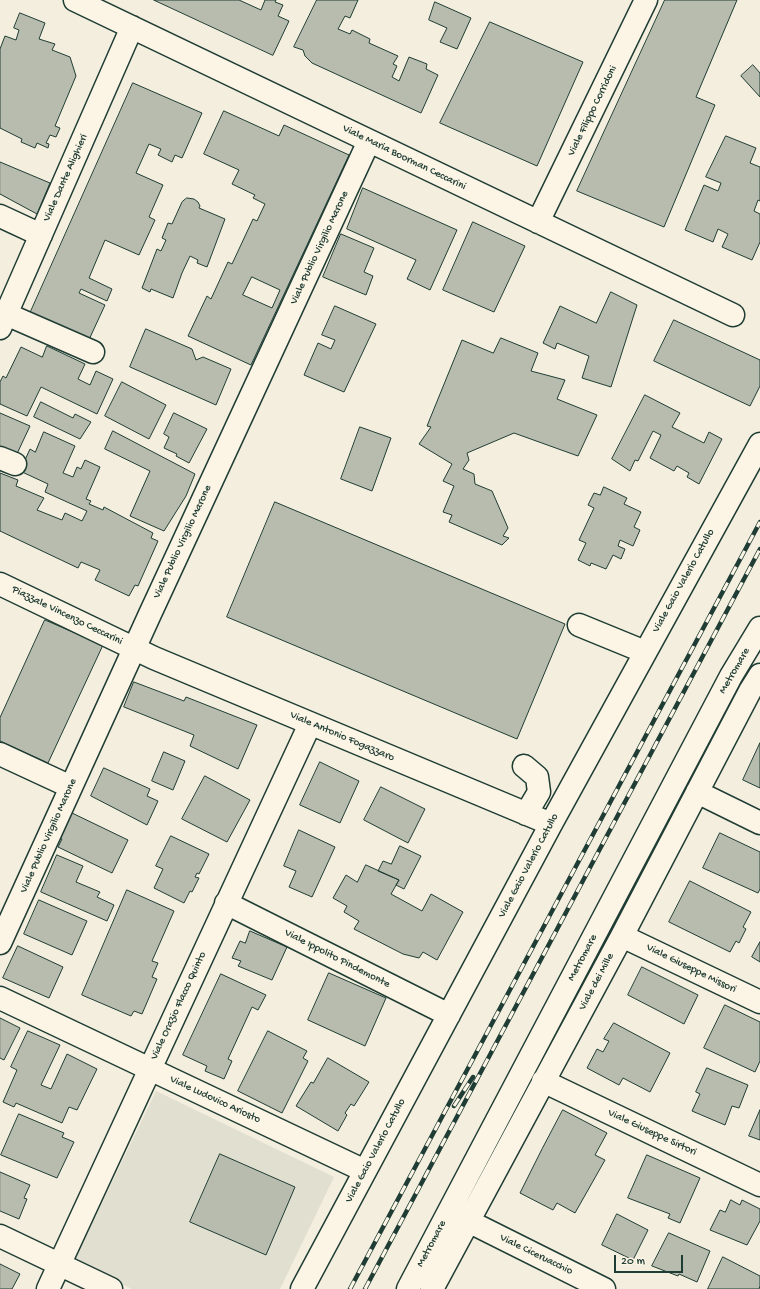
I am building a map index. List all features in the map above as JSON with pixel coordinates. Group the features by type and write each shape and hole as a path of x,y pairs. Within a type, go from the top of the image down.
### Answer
{"street":[{"name":"Viale Maria Boorman Ceccarini","path":"75,0 733,315"},
{"name":"Viale Filippo Corridoni","path":"538,222 645,2"},
{"name":"Viale Dante Alighieri","path":"3,321 132,28"},
{"name":"Viale Publio Virgilio Marone","path":"0,943 134,648 369,141"},
{"path":"0,216 41,235"},
{"path":"3,321 93,352"},
{"name":"Viale Gaio Valerio Catullo","path":"302,1289 551,824 760,444"},
{"name":"Piazzale Vincenzo Ceccarini","path":"0,584 134,648"},
{"path":"579,625 645,652"},
{"name":"Metromare","path":"408,1289 731,676 760,628"},
{"name":"Viale Antonio Fogazzaro","path":"134,648 310,724 551,824"},
{"name":"Viale dei Mille","path":"432,1289 622,936 750,691 760,675"},
{"name":"Viale Orazio Flacco Quinto","path":"48,1289 310,724"},
{"path":"0,754 71,787"},
{"path":"524,766 537,777 539,792 526,814"},
{"path":"697,792 760,823"},
{"name":"Viale Ippolito Pindemonte","path":"226,903 449,1015"},
{"name":"Viale Giuseppe Missori","path":"622,936 760,1002"},
{"name":"Viale Ludovico Ariosto","path":"0,998 365,1171"},
{"name":"Viale Giuseppe Sirtori","path":"543,1081 760,1185"},
{"name":"Viale Ciceruacchio","path":"468,1221 604,1289"},
{"path":"0,1236 111,1289"}],"shaded area":[{"path":"156,1091 334,1177 280,1289 132,1289 74,1261"}],"building":[{"path":"154,0 239,0 261,10 265,0 276,0 275,2 283,5 278,16 289,21 273,55"},
{"path":"317,0 358,0 350,18 345,16 338,29 350,34 352,30 370,39 369,43 398,56 393,64 397,66 392,77 399,81 409,57 427,64 426,69 438,75 421,113 312,63 305,56 303,50 294,47"},
{"path":"665,0 737,0 696,97 715,105 664,227 577,191"},
{"path":"435,2 471,18 457,49 440,42 447,28 429,20"},
{"path":"20,13 45,23 39,39 55,44 52,50 70,57 76,76 55,126 60,128 56,137 50,135 46,143 49,144 48,148 37,143 35,148 21,142 22,139 0,128 0,49 5,36 16,40 19,30 14,28"},
{"path":"490,22 583,62 537,166 440,123"},
{"path":"753,65 760,73 760,97 741,76"},
{"path":"133,83 202,113 182,158 175,155 172,162 158,155 161,149 149,144 136,173 163,185 149,217 155,220 139,255 105,240 89,278 112,289 107,301 81,289 79,293 105,305 87,344 28,318"},
{"path":"224,111 279,136 284,125 349,155 251,365 188,336 207,296 211,299 228,262 232,264 253,219 257,221 265,204 253,198 255,195 232,184 239,170 204,154","holes":["252,277 280,290 272,308 243,295"]},
{"path":"726,136 756,148 750,163 760,167 760,201 758,200 754,211 760,214 760,242 752,260 722,247 728,234 718,229 713,242 685,230 704,185 718,191 721,183 706,177"},
{"path":"0,162 50,183 37,214 0,194"},
{"path":"363,188 457,230 430,290 407,279 416,260 347,229"},
{"path":"187,198 194,199 198,202 200,206 199,208 225,219 207,267 197,263 198,260 190,256 173,298 151,289 150,292 142,288 157,249 161,251 166,240 162,238 168,223 172,224 182,202"},
{"path":"473,222 525,246 494,312 443,290"},
{"path":"341,234 374,248 364,272 373,276 366,295 323,277"},
{"path":"611,292 637,305 611,387 582,378 589,356 557,343 555,349 543,343 560,306 596,323"},
{"path":"335,306 376,324 344,392 304,375 318,343 331,349 335,340 322,335"},
{"path":"674,320 760,360 760,386 750,406 654,361"},
{"path":"146,329 192,349 196,360 203,357 231,369 216,405 130,367"},
{"path":"501,338 538,353 531,371 565,380 557,399 597,415 578,456 514,433 467,453 469,460 463,469 474,474 475,484 492,491 508,528 503,536 509,538 502,545 449,522 452,515 443,512 454,486 443,481 452,464 419,444 431,427 427,426 462,340 493,353"},
{"path":"47,346 85,364 78,379 90,385 96,371 113,379 97,414 41,387 27,416 0,404 0,382 3,376 6,378 21,347 42,357"},
{"path":"122,382 166,405 149,439 105,416"},
{"path":"645,395 680,413 672,427 704,443 709,432 722,439 699,484 687,477 689,473 677,466 674,471 650,458 661,435 653,431 638,461 635,460 630,471 612,459"},
{"path":"41,402 73,418 75,414 91,422 80,439 34,417"},
{"path":"0,413 30,426 15,458 0,452"},
{"path":"174,413 207,429 189,463 176,456 177,454 164,448 169,437 164,434"},
{"path":"360,427 391,438 372,491 341,479"},
{"path":"113,431 195,474 186,496 164,531 130,516 150,471 105,449"},
{"path":"44,432 75,446 63,473 73,477 77,467 81,469 85,460 100,467 86,499 91,501 89,504 103,510 104,507 153,533 151,538 158,541 138,586 135,585 129,596 95,580 100,570 81,562 78,568 0,531 0,473 18,480 16,486 44,498 37,510 62,520 65,513 82,521 87,511 45,492 48,484 20,471 30,449 35,452"},
{"path":"604,487 627,498 624,504 641,512 634,527 640,530 633,546 620,540 618,546 625,549 621,559 613,555 606,569 591,563 590,566 578,560 586,543 579,540 594,508 588,505 594,493 600,495"},
{"path":"275,502 565,624 517,739 227,617"},
{"path":"45,620 103,645 48,763 0,741 0,718"},
{"path":"134,682 184,701 186,697 257,725 238,769 190,746 194,735 124,707"},
{"path":"760,743 760,788 743,780"},
{"path":"164,752 185,761 173,790 152,781"},
{"path":"320,762 359,781 340,823 300,805"},
{"path":"104,768 150,789 147,796 158,801 147,825 91,796"},
{"path":"205,776 250,800 227,842 182,819"},
{"path":"381,787 425,809 408,843 364,820"},
{"path":"72,813 128,840 112,873 58,847 62,839 59,838"},
{"path":"299,830 335,847 312,897 289,887 296,871 284,866"},
{"path":"720,833 760,852 760,889 758,893 703,868"},
{"path":"171,836 209,854 199,874 197,873 195,877 199,878 192,892 190,891 184,903 154,888 163,869 156,866"},
{"path":"400,846 421,856 404,889 396,885 399,880 378,871 383,861 391,864"},
{"path":"57,855 83,866 76,882 100,892 97,897 114,905 107,921 41,892"},
{"path":"366,865 399,880 391,894 422,911 431,894 463,912 437,960 423,952 419,958 403,954 354,929 359,921 344,912 347,906 333,898 346,875 357,882"},
{"path":"690,881 751,912 743,927 746,929 739,943 736,941 730,952 669,922"},
{"path":"127,890 174,911 152,961 158,963 152,977 157,979 142,1014 134,1011 131,1016 82,995"},
{"path":"39,900 87,921 72,955 24,934"},
{"path":"250,931 287,947 272,980 238,966 241,961 232,958 240,941 245,943"},
{"path":"760,942 760,962 752,957"},
{"path":"18,946 63,967 49,998 3,978"},
{"path":"642,967 698,995 684,1024 628,995"},
{"path":"329,973 386,998 365,1046 308,1020"},
{"path":"221,974 266,995 258,1010 252,1007 228,1059 232,1061 224,1079 205,1071 207,1066 183,1055"},
{"path":"725,1005 760,1022 760,1061 755,1072 704,1048"},
{"path":"0,1018 20,1028 4,1060 0,1058"},
{"path":"614,1023 670,1053 650,1092 623,1078 619,1085 587,1068 597,1049 603,1052 609,1041 604,1039"},
{"path":"28,1031 60,1045 41,1085 51,1089 67,1054 97,1069 77,1110 69,1107 62,1123 16,1103 14,1107 3,1102 17,1070 11,1067"},
{"path":"268,1031 307,1051 303,1058 308,1061 282,1113 238,1091"},
{"path":"328,1058 369,1082 354,1106 351,1104 345,1113 347,1115 338,1131 296,1106 311,1082 313,1083"},
{"path":"707,1068 748,1085 739,1108 732,1106 725,1125 692,1111 700,1094 696,1092"},
{"path":"563,1110 607,1133 595,1155 605,1160 575,1213 557,1203 553,1210 520,1193"},
{"path":"760,1110 760,1140 749,1136"},
{"path":"19,1114 64,1133 62,1137 74,1142 57,1178 1,1155"},
{"path":"220,1154 295,1187 266,1255 190,1222"},
{"path":"647,1155 700,1178 680,1223 668,1218 670,1214 628,1198"},
{"path":"0,1172 30,1185 24,1198 27,1199 19,1219 0,1211"},
{"path":"731,1200 740,1205 742,1200 760,1209 760,1221 747,1245 710,1230 720,1210 725,1212"},
{"path":"617,1214 648,1230 633,1260 602,1245"},
{"path":"669,1233 710,1251 697,1282 679,1274 678,1276 652,1266"},
{"path":"723,1257 760,1276 759,1289 708,1289"},
{"path":"0,1264 20,1274 12,1289 0,1289"}],"railway":[{"path":"350,1289 760,522"},
{"path":"365,1289 760,549"},
{"path":"454,1106 473,1077"}]}
